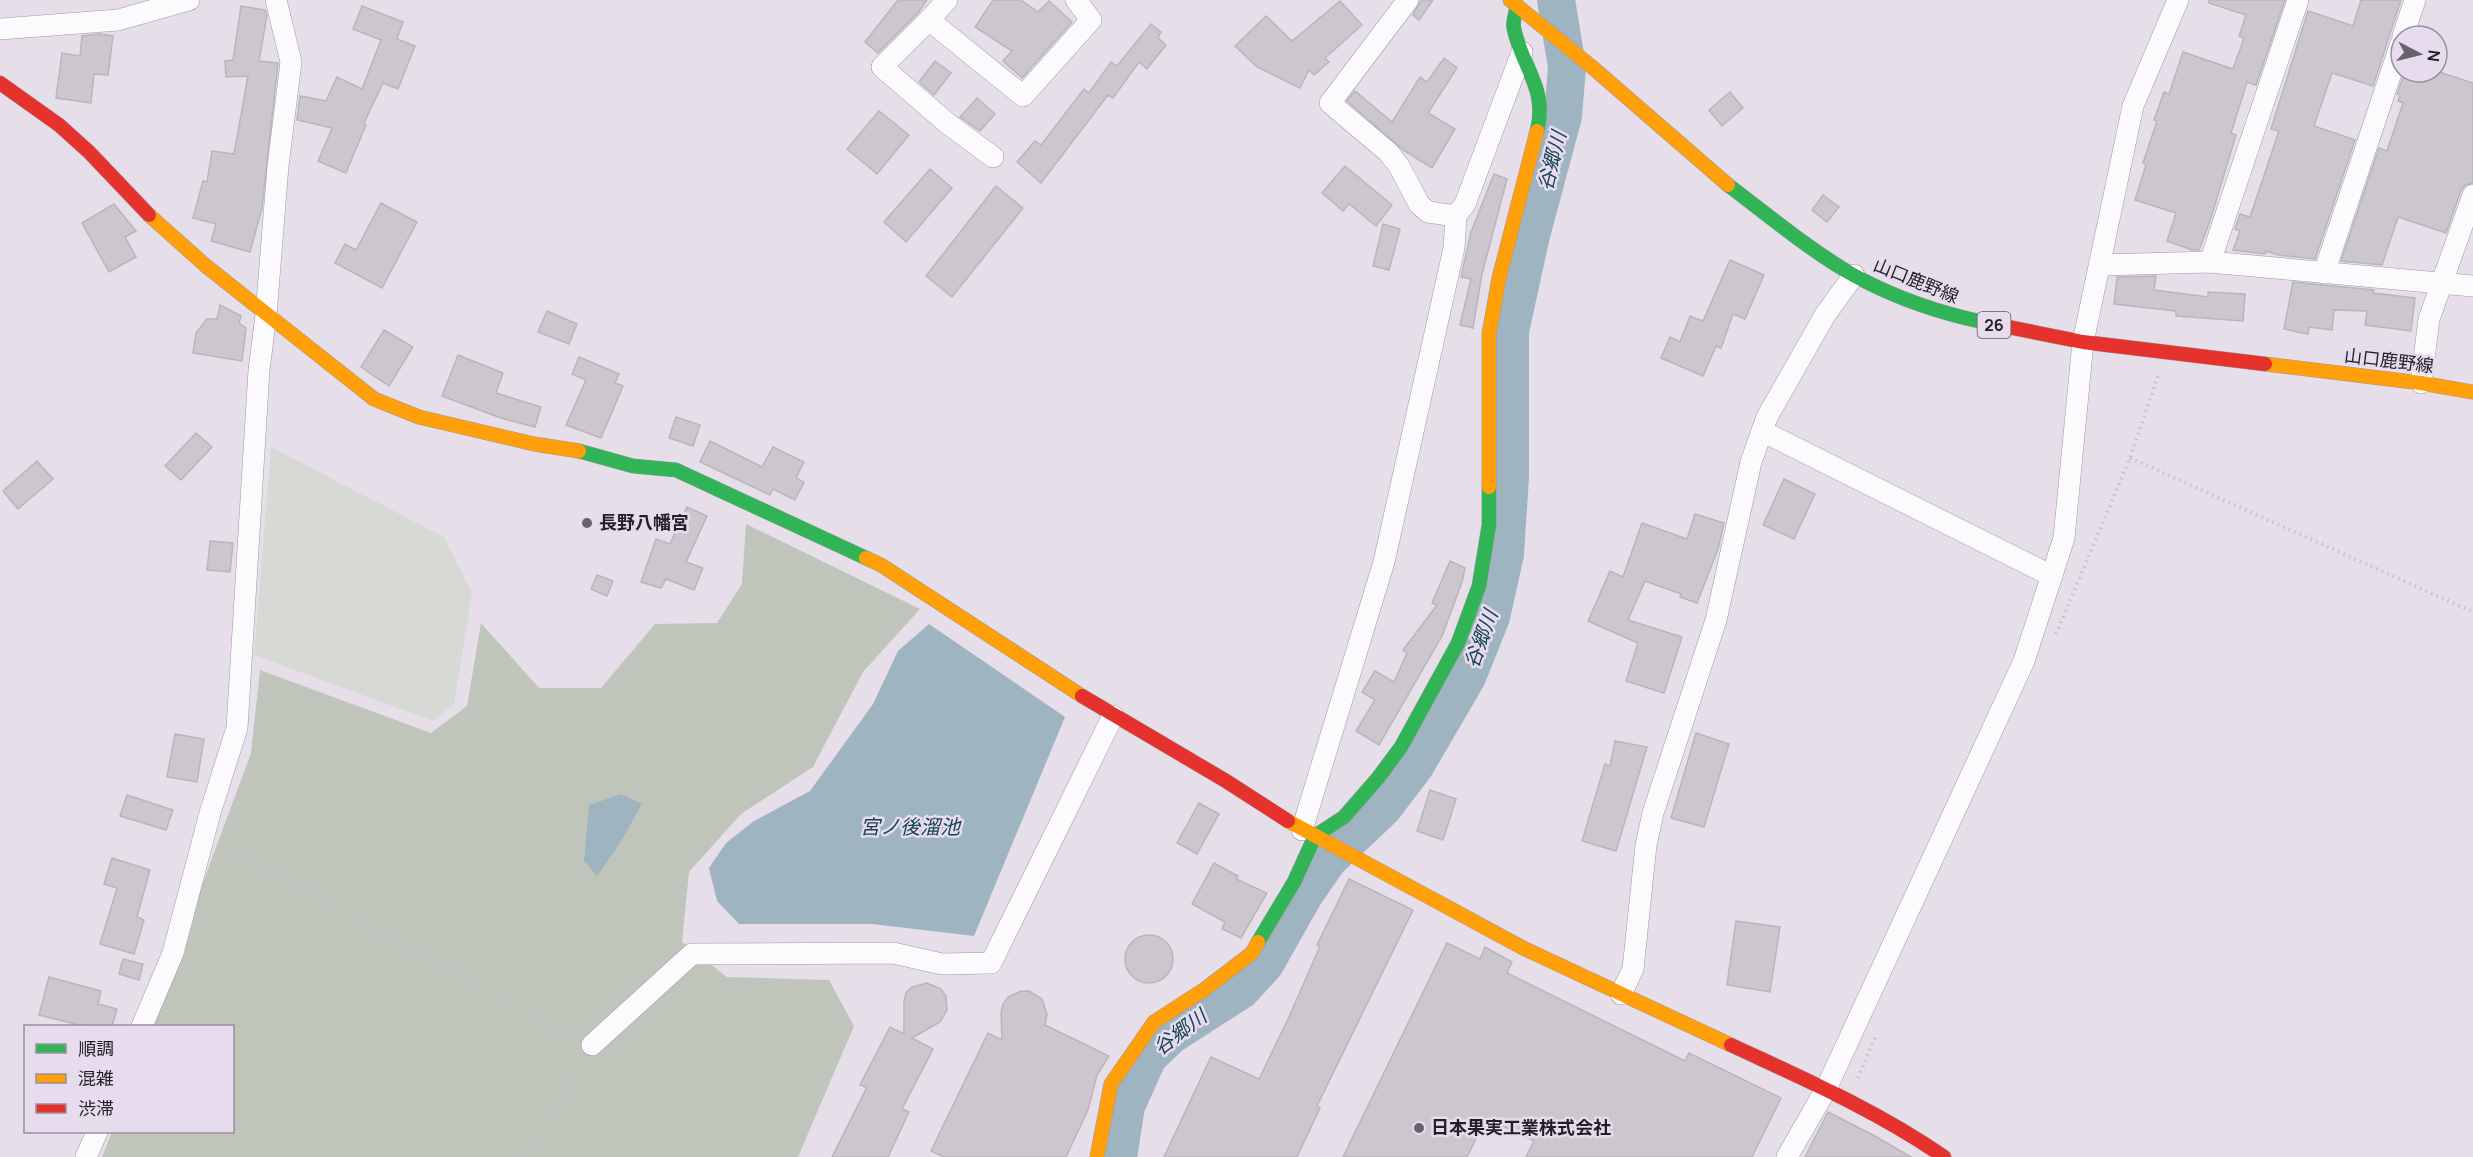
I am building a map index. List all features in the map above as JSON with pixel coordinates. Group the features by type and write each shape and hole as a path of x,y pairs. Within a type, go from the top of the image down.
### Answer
{"street":[{"path":"0,29 118,20 189,0"},
{"path":"142,1025 173,953 237,728 260,370 278,166 291,62 276,0"},
{"path":"947,0 882,67 947,123 993,157"},
{"path":"929,20 1023,96 1091,20 1076,0"},
{"path":"1408,0 1330,103 1388,153 1399,166 1419,204 1428,212 1456,216"},
{"path":"1787,1157 1826,1089 2024,661 2064,538 2083,342 2133,106 2178,0"},
{"path":"2210,262 2298,0"},
{"path":"2407,24 2415,0"},
{"path":"1314,836 1344,817 1401,747 1458,643 1479,586 1489,525 1489,334 1499,278 1540,120 1539,92 1513,27 1514,3"},
{"name":"山口鹿野線","path":"1514,3 1727,184 1789,231 1854,275 1900,297 1961,318 2083,342 2421,383 2473,392"},
{"path":"1097,1157 1111,1084 1154,1022 1252,953 1294,882 1314,836 1384,562 1454,248 1456,216 1465,204 1522,52"},
{"path":"2325,273 2389,79"},
{"path":"0,82 60,125 89,152 143,210 206,266 374,399 419,417 534,444 593,453 633,466 676,470 881,565 1113,716 1226,781 1314,836 1523,948 1826,1089 1904,1129 1944,1157"},
{"path":"2421,383 2429,319 2473,195"},
{"path":"2100,265 2210,262 2440,285 2473,286"},
{"path":"1621,994 1633,969 1646,845 1653,813 1716,620 1751,462 1767,417 1805,348 1854,275"},
{"path":"1762,431 2052,576"},
{"path":"592,1045 692,954 893,953 942,964 992,963 1113,716"},
{"path":"86,1157 97,1133"}],"path":[{"path":"2130,458 2473,612"},
{"path":"204,839 313,893 370,928 592,1045 557,1110 519,1157"}],"shaded area":[{"path":"271,447 444,537 472,593 454,704 433,721 254,655"},
{"path":"746,524 920,609 863,672 813,767 741,814 689,872 682,942 727,977 829,980 854,1026 798,1157 102,1157 112,1133 234,1133 234,1025 150,1025 251,753 260,670 431,733 467,706 481,623 539,688 601,688 655,624 717,623 742,584"}],"water":[{"name":"宮ノ後溜池","path":"929,624 1065,717 974,936 872,924 739,924 717,901 709,868 726,843 754,821 810,791 873,704 898,651"},
{"path":"621,794 642,804 620,843 597,876 584,861 589,805"}],"building":[{"path":"898,0 927,0 918,13 878,53 865,42"},
{"path":"993,0 1021,0 1038,12 1049,1 1072,22 1022,78 1003,61 1012,51 975,27"},
{"path":"1421,0 1433,0 1419,20 1413,15"},
{"path":"2209,0 2285,0 2256,85 2247,82 2231,133 2236,135 2210,221 2199,250 2192,250 2167,241 2176,213 2135,200 2146,165 2143,163 2157,121 2154,120 2164,92 2169,94 2183,52 2233,69 2244,38 2239,36 2246,15 2209,3"},
{"path":"2361,0 2401,0 2393,24 2389,24 2389,37 2373,86 2332,73 2314,126 2355,140 2315,259 2278,255 2266,251 2265,254 2233,250 2240,231 2235,229 2240,214 2250,217 2279,131 2271,129 2308,11 2353,26"},
{"path":"1340,1 1362,25 1325,58 1329,62 1314,75 1309,70 1300,88 1257,67 1235,46 1266,16 1292,41"},
{"path":"241,6 265,10 267,15 259,61 278,63 262,208 250,252 211,241 216,224 193,218 203,181 207,182 212,151 234,154 248,76 226,77 225,61 233,60"},
{"path":"362,6 403,22 397,39 415,46 398,89 383,83 364,123 366,125 346,173 318,161 332,128 297,120 300,96 326,101 337,77 362,89 381,40 353,29"},
{"path":"1151,24 1161,32 1158,38 1166,45 1147,69 1139,62 1113,98 1108,95 1041,183 1017,162 1035,141 1041,145 1084,89 1089,93 1111,62 1117,66"},
{"path":"100,34 113,36 108,75 94,74 91,103 56,98 62,53 80,56 82,36"},
{"path":"1444,58 1457,68 1428,113 1455,129 1432,168 1403,150 1347,101 1355,91 1392,122 1420,77 1427,82"},
{"path":"935,61 951,73 934,95 919,82"},
{"path":"2449,75 2473,83 2473,183 2465,185 2461,190 2446,233 2398,217 2382,265 2341,261 2379,148 2387,151 2403,103 2398,101 2400,95 2397,94 2401,84 2449,84"},
{"path":"1730,92 1743,108 1722,126 1709,110"},
{"path":"977,98 995,114 980,131 960,117"},
{"path":"879,111 909,135 877,174 847,149"},
{"path":"1345,166 1392,205 1376,226 1349,204 1343,211 1322,193"},
{"path":"930,169 952,188 906,242 884,222"},
{"path":"1494,174 1507,179 1482,274 1473,328 1460,325 1471,279 1461,277 1471,232"},
{"path":"996,186 1023,208 952,297 926,276"},
{"path":"1823,195 1839,207 1827,222 1812,210"},
{"path":"381,203 417,222 382,288 335,263 345,244 356,250"},
{"path":"114,204 136,231 125,237 136,257 109,272 82,223"},
{"path":"1383,224 1400,229 1389,270 1373,266"},
{"path":"1730,260 1764,275 1745,319 1733,314 1721,348 1716,346 1703,376 1661,358 1670,337 1680,342 1690,316 1703,321"},
{"path":"2156,276 2154,290 2208,297 2208,292 2245,294 2243,321 2176,316 2176,311 2114,304 2117,277"},
{"path":"2293,282 2374,290 2373,293 2415,298 2411,331 2365,325 2367,311 2334,310 2332,330 2309,327 2308,334 2284,329"},
{"path":"220,305 241,316 239,323 246,328 242,361 193,353 196,333 207,319 217,319"},
{"path":"547,311 577,324 569,344 538,332"},
{"path":"384,330 413,347 389,386 361,367"},
{"path":"458,355 503,373 496,393 541,407 535,427 501,418 442,396"},
{"path":"579,357 619,374 615,383 623,386 601,438 566,425 586,380 572,374"},
{"path":"676,417 700,425 693,446 669,438"},
{"path":"196,433 212,447 181,480 165,466"},
{"path":"710,441 762,467 773,447 804,462 796,478 804,482 795,500 773,489 770,495 700,462"},
{"path":"37,461 53,479 18,509 3,491"},
{"path":"1784,479 1815,494 1794,539 1763,525"},
{"path":"687,507 707,516 686,562 703,568 694,590 666,579 661,588 641,582 656,539 670,544"},
{"path":"1695,514 1724,523 1718,549 1697,603 1680,597 1681,594 1645,581 1628,620 1682,637 1664,693 1626,681 1638,643 1588,621 1610,571 1623,577 1642,523 1687,539"},
{"path":"210,541 233,543 230,572 207,570"},
{"path":"1450,561 1465,568 1442,636 1379,745 1356,731 1375,700 1362,692 1375,671 1394,682 1407,653 1403,650 1437,605 1432,603"},
{"path":"597,575 613,581 607,596 591,589"},
{"path":"1696,733 1729,744 1704,827 1671,818"},
{"path":"175,734 204,739 197,782 167,777"},
{"path":"1615,741 1647,747 1616,851 1582,841 1605,764 1610,766"},
{"path":"1430,790 1456,799 1443,840 1417,831"},
{"path":"127,795 173,810 166,830 120,816"},
{"path":"1199,803 1219,814 1197,854 1177,843"},
{"path":"112,858 150,870 137,917 144,920 134,954 100,944 117,888 104,884"},
{"path":"1214,863 1238,876 1236,879 1267,893 1241,938 1222,929 1225,922 1192,904"},
{"path":"1349,879 1413,910 1317,1106 1320,1108 1297,1157 1164,1157 1211,1057 1259,1079 1320,946 1317,945"},
{"path":"1736,921 1780,927 1770,992 1727,985"},
{"path":"1149,935 1166,942 1173,959 1166,976 1149,983 1132,976 1125,959 1132,942"},
{"path":"1447,943 1480,959 1485,947 1512,962 1507,973 1685,1061 1689,1053 1781,1098 1752,1157 1526,1157 1534,1141 1486,1118 1467,1157 1343,1157"},
{"path":"123,959 143,964 139,980 119,974"},
{"path":"49,977 101,991 98,1004 117,1009 112,1025 79,1025 39,1015"},
{"path":"927,983 941,989 946,996 947,1010 940,1022 912,1038 933,1049 902,1109 909,1112 888,1157 832,1157 867,1087 860,1085 890,1027 904,1034 906,993 912,987"},
{"path":"1021,991 1029,991 1042,999 1047,1014 1045,1025 1109,1056 1097,1075 1088,1110 1066,1157 944,1157 931,1151 988,1033 1002,1040 1003,1004 1008,997"},
{"path":"1828,1112 1873,1135 1911,1157 1805,1157"}],"waterway":[{"name":"谷郷川","path":"1118,1157 1126,1106 1148,1057 1171,1035 1241,990 1265,964 1304,895 1328,860 1383,808 1415,766 1467,677 1491,617 1505,554 1510,477 1510,331 1531,235 1563,116 1567,67 1556,0"}],"traffic: fast":[{"path":"1517,6 1514,26 1518,43 1537,90 1539,103 1537,131"},
{"path":"1728,185 1806,245 1855,276 1920,304 1988,323"},
{"path":"579,451 633,466 676,470 866,558"},
{"path":"1258,942 1294,882 1315,836 1344,817 1401,747 1458,643 1479,586 1489,525 1489,487"}],"traffic: slow":[{"path":"1510,0 1592,67 1728,185"},
{"path":"1489,487 1489,334 1499,278 1537,131"},
{"path":"149,215 206,266 374,399 419,417 534,444 579,451"},
{"path":"2265,364 2421,383 2473,392"},
{"path":"866,558 881,565 1082,696"},
{"path":"1288,821 1523,948 1731,1045"},
{"path":"1097,1157 1111,1084 1154,1022 1205,989 1252,953 1258,942"}],"traffic: jam":[{"path":"0,83 59,125 89,152 149,215"},
{"path":"1988,323 2083,342 2265,364"},
{"path":"1082,696 1226,781 1288,821"},
{"path":"1731,1045 1867,1110 1944,1157"}],"place":[{"name":"長野八幡宮","path":"587,523"},
{"name":"日本果実工業株式会社","path":"1419,1128"}]}
